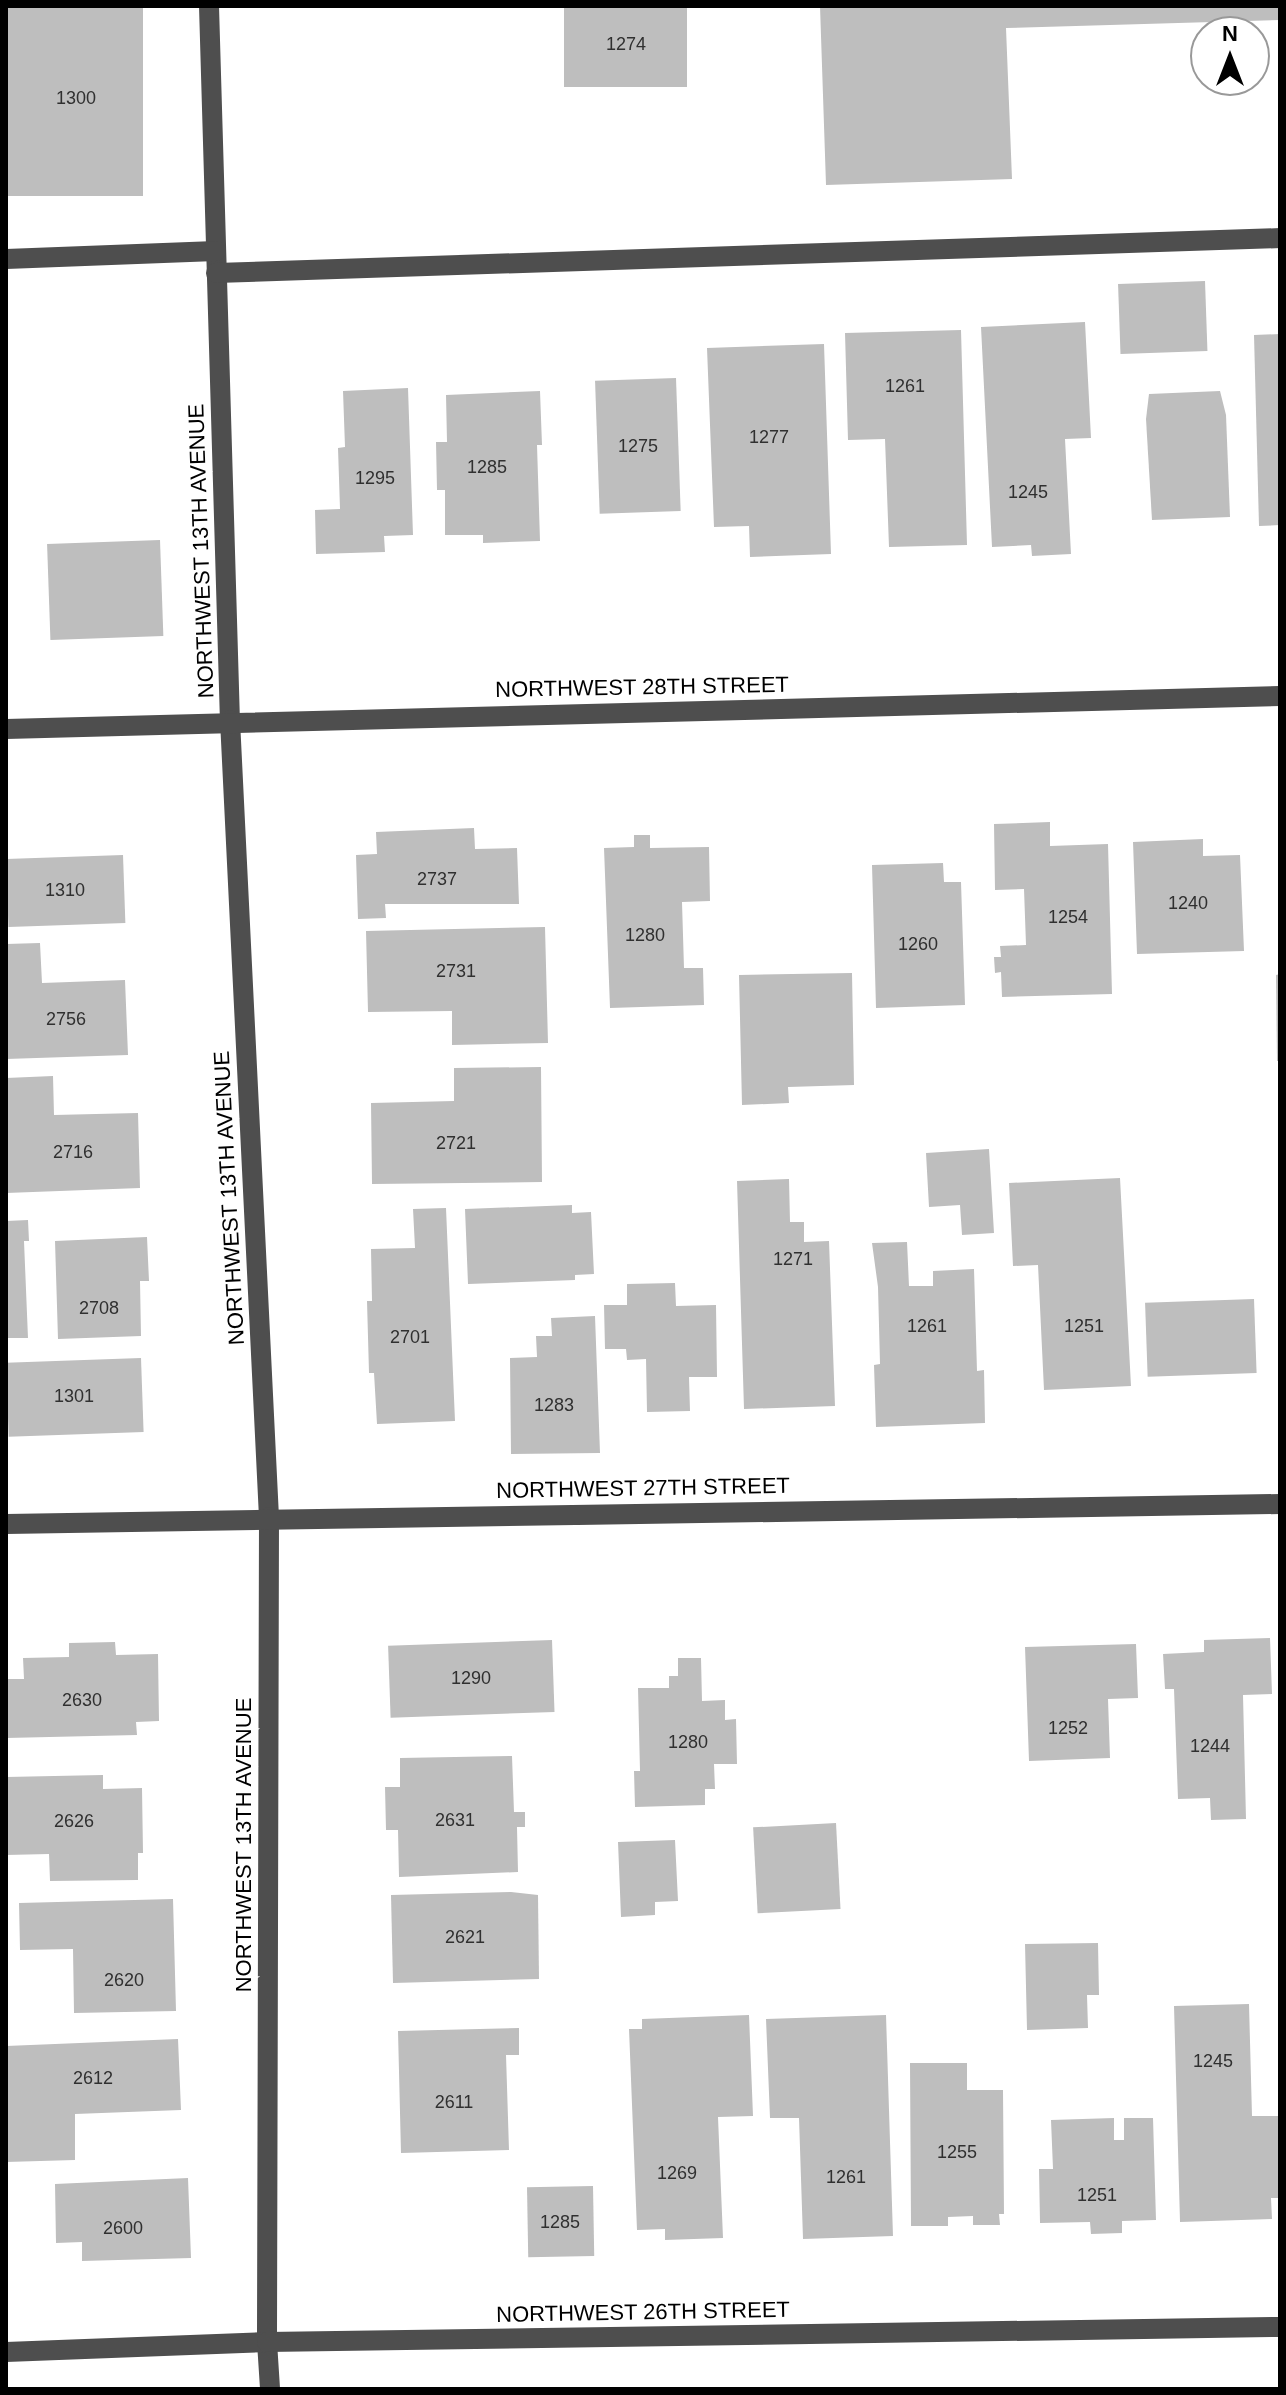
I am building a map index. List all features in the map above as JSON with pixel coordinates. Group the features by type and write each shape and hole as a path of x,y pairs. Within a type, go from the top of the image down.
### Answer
{"street":[{"name":"NORTHWEST 13TH AVENUE","path":"209,6 230,720 269,1517 267,2342 270,2389"},
{"path":"216,273 1280,238"},
{"path":"6,259 216,251"},
{"name":"NORTHWEST 28TH STREET","path":"6,729 230,720 1280,696"},
{"name":"NORTHWEST 27TH STREET","path":"6,1524 269,1517 1280,1504"},
{"name":"NORTHWEST 26TH STREET","path":"6,2352 267,2342 1280,2327"}],"building":[{"path":"6,6 143,6 143,196 6,196"},
{"path":"564,6 687,6 687,87 564,87"},
{"path":"820,6 1280,6 1280,20 1270,20 1270,16 1190,16 1190,23 1006,28 1012,179 826,185"},
{"path":"1205,281 1207,351 1120,354 1118,284"},
{"path":"1085,322 1091,438 1065,439 1071,554 1032,556 1031,545 992,547 981,327"},
{"path":"961,330 967,545 889,547 885,439 848,440 845,333"},
{"path":"1280,334 1280,525 1259,526 1254,335"},
{"path":"824,344 831,554 750,557 749,526 714,527 707,348"},
{"path":"676,378 681,511 600,514 595,381"},
{"path":"408,388 413,535 384,536 385,552 316,554 315,510 340,509 338,448 345,447 343,391"},
{"path":"540,391 542,445 537,445 540,541 483,543 483,535 445,535 445,490 437,490 436,442 447,442 446,395"},
{"path":"1220,391 1226,415 1230,517 1152,520 1146,419 1149,394"},
{"path":"160,540 163,636 50,640 47,544"},
{"path":"1050,822 1050,846 1108,844 1112,994 1002,997 1001,972 995,973 994,957 1001,957 1000,946 1026,945 1024,889 995,890 994,824"},
{"path":"474,828 475,849 517,848 519,904 385,904 386,918 358,919 356,855 377,854 376,832"},
{"path":"634,835 650,835 650,848 709,847 710,901 682,902 684,968 703,968 704,1005 610,1008 604,848 634,847"},
{"path":"1203,839 1203,856 1240,855 1244,951 1137,954 1133,842"},
{"path":"123,855 125,923 8,927 6,859"},
{"path":"943,863 944,882 961,882 965,1005 876,1008 872,865"},
{"path":"545,927 548,1043 452,1045 452,1011 368,1012 366,931"},
{"path":"40,943 42,983 125,980 128,1055 6,1059 6,944"},
{"path":"852,973 854,1085 788,1087 789,1103 742,1105 739,975"},
{"path":"1280,974 1280,1061 1277,1061 1276,975"},
{"path":"541,1067 542,1182 372,1184 371,1103 454,1101 454,1068"},
{"path":"53,1076 54,1115 138,1113 140,1188 6,1193 6,1078"},
{"path":"989,1149 994,1233 962,1235 960,1205 929,1207 926,1153"},
{"path":"1120,1178 1131,1386 1044,1390 1038,1265 1013,1266 1009,1183"},
{"path":"789,1179 790,1222 804,1222 804,1242 829,1241 835,1406 744,1409 737,1181"},
{"path":"572,1205 572,1213 591,1212 594,1274 575,1275 575,1280 468,1284 465,1209"},
{"path":"446,1208 455,1421 377,1424 374,1373 369,1373 367,1301 372,1301 371,1249 415,1248 413,1209"},
{"path":"28,1220 29,1241 24,1241 28,1338 6,1338 6,1221"},
{"path":"147,1237 149,1281 140,1281 141,1336 58,1339 55,1241"},
{"path":"907,1242 909,1286 933,1286 933,1271 974,1269 977,1371 984,1370 985,1423 876,1427 874,1365 880,1364 878,1287 872,1243"},
{"path":"675,1283 676,1306 716,1305 717,1377 689,1377 690,1411 647,1412 646,1359 627,1360 626,1349 605,1349 604,1305 627,1305 627,1284"},
{"path":"1254,1299 1257,1373 1148,1377 1145,1303"},
{"path":"595,1316 600,1453 511,1454 510,1358 537,1357 536,1336 552,1336 551,1318"},
{"path":"141,1358 144,1432 9,1437 6,1363"},
{"path":"1270,1638 1272,1694 1243,1695 1246,1819 1211,1820 1210,1798 1178,1799 1174,1689 1165,1689 1163,1654 1204,1652 1204,1640"},
{"path":"552,1640 555,1712 391,1718 388,1646"},
{"path":"115,1642 116,1655 158,1654 159,1721 136,1722 137,1735 6,1738 6,1679 24,1679 23,1658 69,1657 69,1643"},
{"path":"1136,1644 1138,1698 1108,1699 1110,1758 1029,1761 1025,1647"},
{"path":"678,1658 701,1658 702,1701 725,1700 725,1720 736,1719 737,1764 714,1764 715,1789 705,1789 705,1805 635,1807 634,1771 640,1771 638,1688 669,1688 669,1676 678,1676"},
{"path":"512,1756 514,1812 525,1812 525,1827 517,1827 518,1872 399,1877 398,1830 386,1830 385,1787 400,1787 400,1758"},
{"path":"103,1775 103,1789 142,1788 143,1853 138,1853 138,1880 50,1881 49,1854 6,1855 6,1777"},
{"path":"836,1823 841,1909 758,1913 753,1827"},
{"path":"675,1840 678,1901 655,1902 655,1915 621,1917 618,1842"},
{"path":"511,1892 538,1895 539,1979 393,1983 391,1895"},
{"path":"173,1899 176,2011 74,2013 73,1949 20,1950 19,1903"},
{"path":"1098,1943 1099,1995 1087,1995 1088,2028 1027,2030 1025,1944"},
{"path":"1249,2004 1252,2116 1280,2116 1280,2198 1271,2198 1272,2219 1180,2222 1174,2006"},
{"path":"749,2015 753,2116 718,2117 723,2238 665,2240 665,2229 637,2230 629,2029 642,2029 642,2019"},
{"path":"886,2015 893,2236 803,2239 799,2118 770,2118 766,2019"},
{"path":"519,2028 519,2055 506,2055 509,2150 401,2153 398,2031"},
{"path":"178,2039 181,2110 75,2114 75,2160 6,2162 6,2046"},
{"path":"910,2063 967,2063 967,2090 1003,2090 1004,2214 999,2214 1000,2225 973,2225 973,2216 948,2217 948,2226 911,2226"},
{"path":"1114,2118 1114,2140 1124,2140 1124,2118 1153,2118 1156,2220 1122,2221 1122,2233 1091,2234 1090,2222 1040,2223 1039,2169 1053,2169 1051,2120"},
{"path":"188,2178 191,2258 82,2261 82,2242 56,2243 55,2184"},
{"path":"593,2186 594,2256 528,2257 527,2187"}]}
